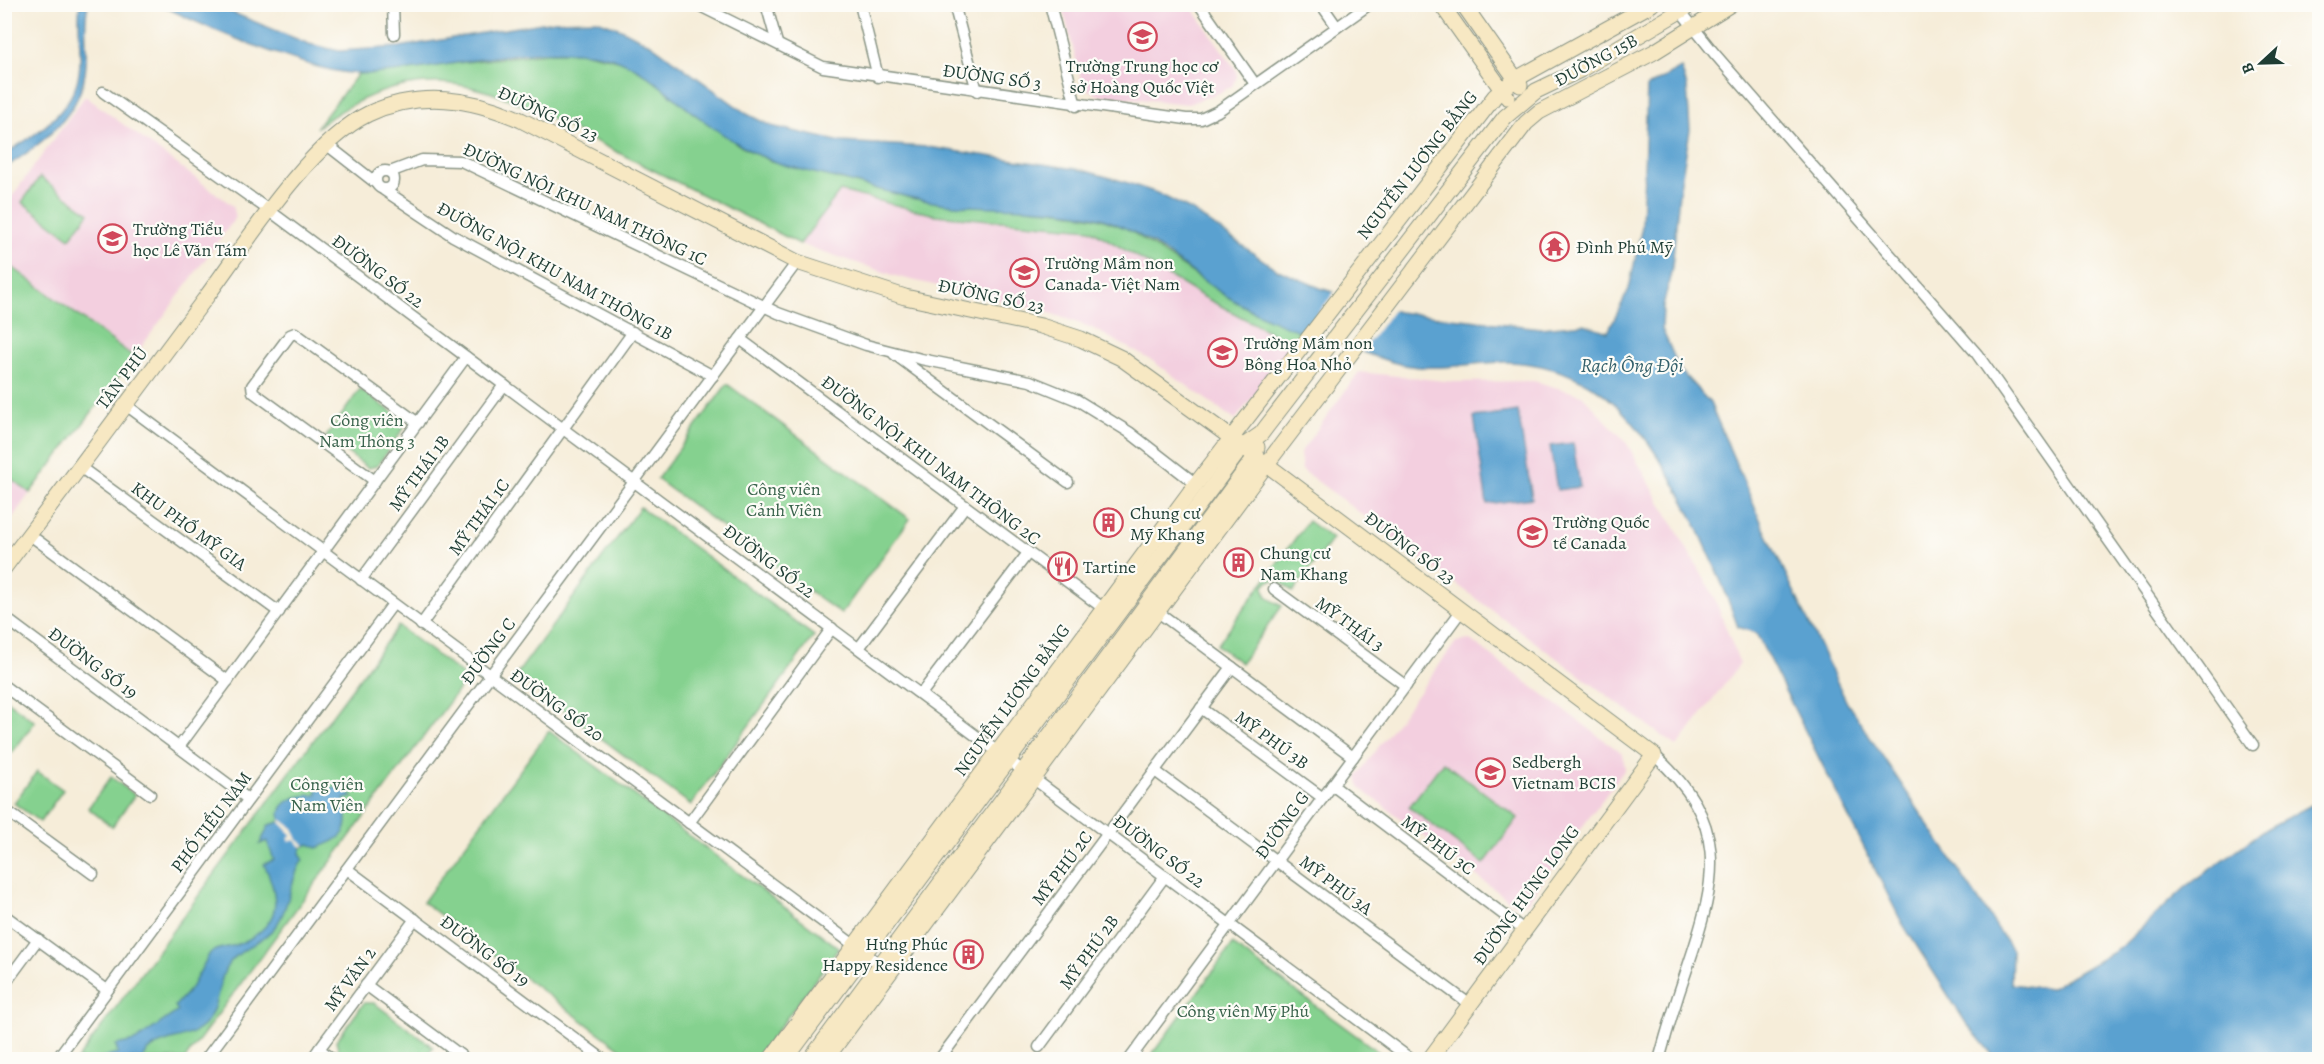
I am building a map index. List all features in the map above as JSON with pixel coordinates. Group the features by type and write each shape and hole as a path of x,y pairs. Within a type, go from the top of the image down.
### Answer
{"main road":[{"path":"1441,4 1526,123"},
{"path":"1463,4 1539,112"},
{"name":"ĐƯỜNG 15B","path":"1502,89 1652,4"},
{"name":"ĐƯỜNG 15B","path":"1526,123 1539,112 1694,28 1731,4"},
{"name":"ĐƯỜNG 15B","path":"1514,107 1683,7"},
{"name":"NGUYỄN LƯƠNG BẰNG","path":"785,1059 860,949 1236,442 1288,365 1502,89"},
{"name":"ĐƯỜNG SỐ 23","path":"270,211 326,144 359,119 396,104 437,99 468,101 521,120 797,262 905,297 1020,320 1081,339 1138,369 1654,755"},
{"name":"NGUYỄN LƯƠNG BẰNG","path":"1003,755 1103,608 1196,484 1236,442 1261,434 1514,107"},
{"name":"NGUYỄN LƯƠNG BẰNG","path":"825,1059 886,968 1260,461 1322,391 1526,123"},
{"name":"TÂN PHÚ","path":"4,568 270,211"},
{"name":"NGUYỄN LƯƠNG BẰNG","path":"1260,461 1261,434"},
{"name":"ĐƯỜNG HƯNG LONG","path":"1429,1059 1654,755"},
{"name":"NGUYỄN LƯƠNG BẰNG","path":"770,1059 860,949"},
{"name":"NGUYỄN LƯƠNG BẰNG","path":"810,1059 886,968"}],"street":[{"path":"393,4 393,34"},
{"name":"ĐƯỜNG SỐ 3","path":"696,4 823,67 1076,106 1201,119 1218,111 1370,4"},
{"path":"766,4 777,43"},
{"path":"860,4 878,77"},
{"path":"954,4 977,91"},
{"path":"1050,4 1076,106"},
{"path":"1199,4 1255,84"},
{"path":"1321,4 1337,27"},
{"path":"1683,7 1694,28 1977,354 2253,745"},
{"name":"ĐƯỜNG SỐ 22","path":"103,92 270,211 1412,1059"},
{"name":"ĐƯỜNG NỘI KHU NAM THÔNG 1B","path":"326,144 380,186 453,236 713,376"},
{"name":"ĐƯỜNG NỘI KHU NAM THÔNG 1C","path":"380,186 390,188 394,183 390,172 406,163 449,159 471,165 763,307 840,336 890,351 1030,381 1077,400 1129,432 1196,484"},
{"name":"ĐƯỜNG C","path":"205,1059 797,262"},
{"name":"MỸ THÁI 1C","path":"421,625 633,332"},
{"path":"375,482 253,392 252,386 283,343 295,333 418,423"},
{"name":"ĐƯỜNG NỘI KHU NAM THÔNG 2C","path":"740,339 1103,608"},
{"path":"890,351 1068,482"},
{"path":"179,747 466,357"},
{"name":"MỸ THÁI 1B","path":"361,580 504,385"},
{"name":"ĐƯỜNG SỐ 20","path":"126,405 886,968"},
{"name":"KHU PHỐ MỸ GIA","path":"80,467 279,612"},
{"path":"859,648 965,506"},
{"path":"30,535 228,681"},
{"path":"921,694 1028,552"},
{"name":"MỸ THÁI 3","path":"1274,589 1406,686"},
{"name":"PHỐ TIỂU NAM","path":"56,1059 393,604"},
{"path":"1152,608 1353,757"},
{"name":"ĐƯỜNG G","path":"1132,1058 1461,611"},
{"name":"ĐƯỜNG SỐ 19","path":"4,617 249,799"},
{"path":"689,823 832,628"},
{"name":"MỸ PHÚ 2C","path":"939,1059 1232,667"},
{"path":"4,686 150,794"},
{"name":"MỸ PHÚ 3B","path":"1201,708 1323,798"},
{"path":"1654,755 1677,777 1698,809 1710,845 1712,867 1704,920 1659,1059"},
{"name":"MỸ PHÚ 3A","path":"1155,771 1469,1004"},
{"name":"MỸ PHÚ 3C","path":"1332,785 1524,930"},
{"path":"4,809 93,874"},
{"name":"ĐƯỜNG SỐ 19","path":"347,869 604,1059"},
{"name":"MỸ PHÚ 2B","path":"1039,1047 1165,876"},
{"path":"4,915 107,990"},
{"name":"MỸ VĂN 2","path":"311,1059 415,919"},
{"path":"4,984 38,939"},
{"path":"366,985 467,1059"},
{"path":"319,1049 334,1059"}],"shaded area":[{"name":"Trường Trung học cơ sở Hoàng Quốc Việt","path":"1062,5 1190,5 1236,70 1237,77 1232,86 1188,104 1098,95 1083,87"},
{"name":"Trường Tiểu học Lê Văn Tám","path":"85,96 233,206 236,217 134,357 5,261 5,206"},
{"name":"Trường Mầm non Canada- Việt Nam","path":"840,191 935,215 1090,229 1202,296 1294,345 1235,420 1151,360 1092,328 1041,310 899,277 800,244"},
{"name":"Trường Quốc tế Canada","path":"1359,372 1455,382 1534,381 1582,395 1626,442 1713,594 1740,664 1677,747 1302,470 1300,453"},
{"path":"5,474 30,493 5,528"},
{"name":"Sedbergh Vietnam BCIS","path":"1470,640 1623,754 1625,769 1527,902 1514,904 1360,788 1357,776 1456,642"}],"green space":[{"path":"556,52 581,52 623,61 642,71 693,113 742,147 771,161 915,199 1061,211 1098,218 1126,228 1226,296 1303,333 1294,345 1202,296 1090,229 935,215 840,191 800,244 526,106 463,86 424,83 391,89 359,101 316,128 358,74"},
{"path":"40,177 89,213 70,238 22,202"},
{"path":"4,261 134,357 30,493 5,474"},
{"name":"Công viên Cảnh Viên","path":"727,384 910,519 841,614 657,479"},
{"name":"Công viên Nam Thông 3","path":"360,389 403,420 404,428 377,466 368,468 326,437"},
{"path":"640,507 814,636 691,805 516,675"},
{"path":"1308,521 1332,539 1293,592 1276,580 1265,584 1266,595 1282,606 1241,663 1217,645"},
{"name":"Công viên Nam Viên","path":"398,626 467,678 185,1059 77,1060"},
{"path":"4,698 35,722 12,753 5,747"},
{"path":"549,731 839,948 756,1059 634,1059 423,902"},
{"path":"1443,762 1518,818 1484,864 1409,807"},
{"path":"37,771 63,790 40,822 14,803"},
{"path":"111,777 135,795 112,827 88,808"},
{"name":"Công viên Mỹ Phú","path":"1233,944 1388,1059 1161,1060 1153,1053"},
{"path":"364,1003 374,1003 433,1047 424,1059 350,1059 339,1051 336,1041"}],"water":[{"path":"80,5 88,5 85,27 86,64 77,98 59,125 47,137 5,168 5,154 44,127 56,116 73,92 80,61"},
{"name":"Rạch Ông Đội","path":"161,5 214,5 309,44 339,51 399,47 554,21 597,20 652,45 747,114 771,126 841,142 928,147 1082,170 1157,193 1191,210 1276,269 1320,288 1398,312 1541,328 1584,324 1608,332 1629,289 1642,226 1647,87 1681,68 1687,86 1690,130 1679,193 1672,268 1663,307 1662,329 1680,370 1710,403 1762,524 1847,703 2012,950 2011,984 2050,989 2120,948 2187,886 2266,829 2319,801 2319,1059 1996,1059 1966,1023 1902,923 1756,633 1738,627 1699,531 1662,463 1619,407 1595,388 1575,377 1543,366 1509,362 1441,367 1395,363 1271,320 1223,294 1149,241 1100,218 1047,209 955,205 926,201 778,163 730,139 639,70 601,55 545,52 515,54 394,72 366,74 341,72 317,67 241,41"},
{"path":"1518,411 1532,498 1487,504 1474,417"},
{"path":"1573,443 1580,487 1557,490 1550,446"},
{"path":"342,788 353,797 344,799 347,819 344,832 335,840 317,848 309,844 302,847 300,853 303,859 295,874 286,907 278,923 266,936 231,961 223,975 212,1011 205,1024 190,1034 155,1046 143,1059 92,1060 118,1054 116,1045 135,1041 178,1011 175,1006 191,988 210,953 241,943 255,936 265,927 271,919 275,899 264,864 274,860 267,841 260,844 269,825 280,822 280,813 285,803 301,796 317,795 317,789"}],"pier":[{"path":"1336,290 1395,308 1360,354 1301,336"},
{"path":"281,819 293,828 298,840 305,845 302,847 294,840 290,842 288,837 292,835 280,822"}],"place":[{"name":"Trường Trung học cơ sở Hoàng Quốc Việt","path":"1142,37"},
{"name":"Trường Tiểu học Lê Văn Tám","path":"112,239"},
{"name":"Đình Phú Mỹ","path":"1555,247"},
{"name":"Trường Mầm non Canada- Việt Nam","path":"1024,273"},
{"name":"Trường Mầm non Bông Hoa Nhỏ","path":"1223,353"},
{"name":"Chung cư Mỹ Khang","path":"1109,523"},
{"name":"Trường Quốc tế Canada","path":"1532,532"},
{"name":"Chung cư Nam Khang","path":"1239,563"},
{"name":"Tartine","path":"1062,567"},
{"name":"Sedbergh Vietnam BCIS","path":"1491,772"},
{"name":"Hưng Phúc Happy Residence","path":"969,954"}]}
